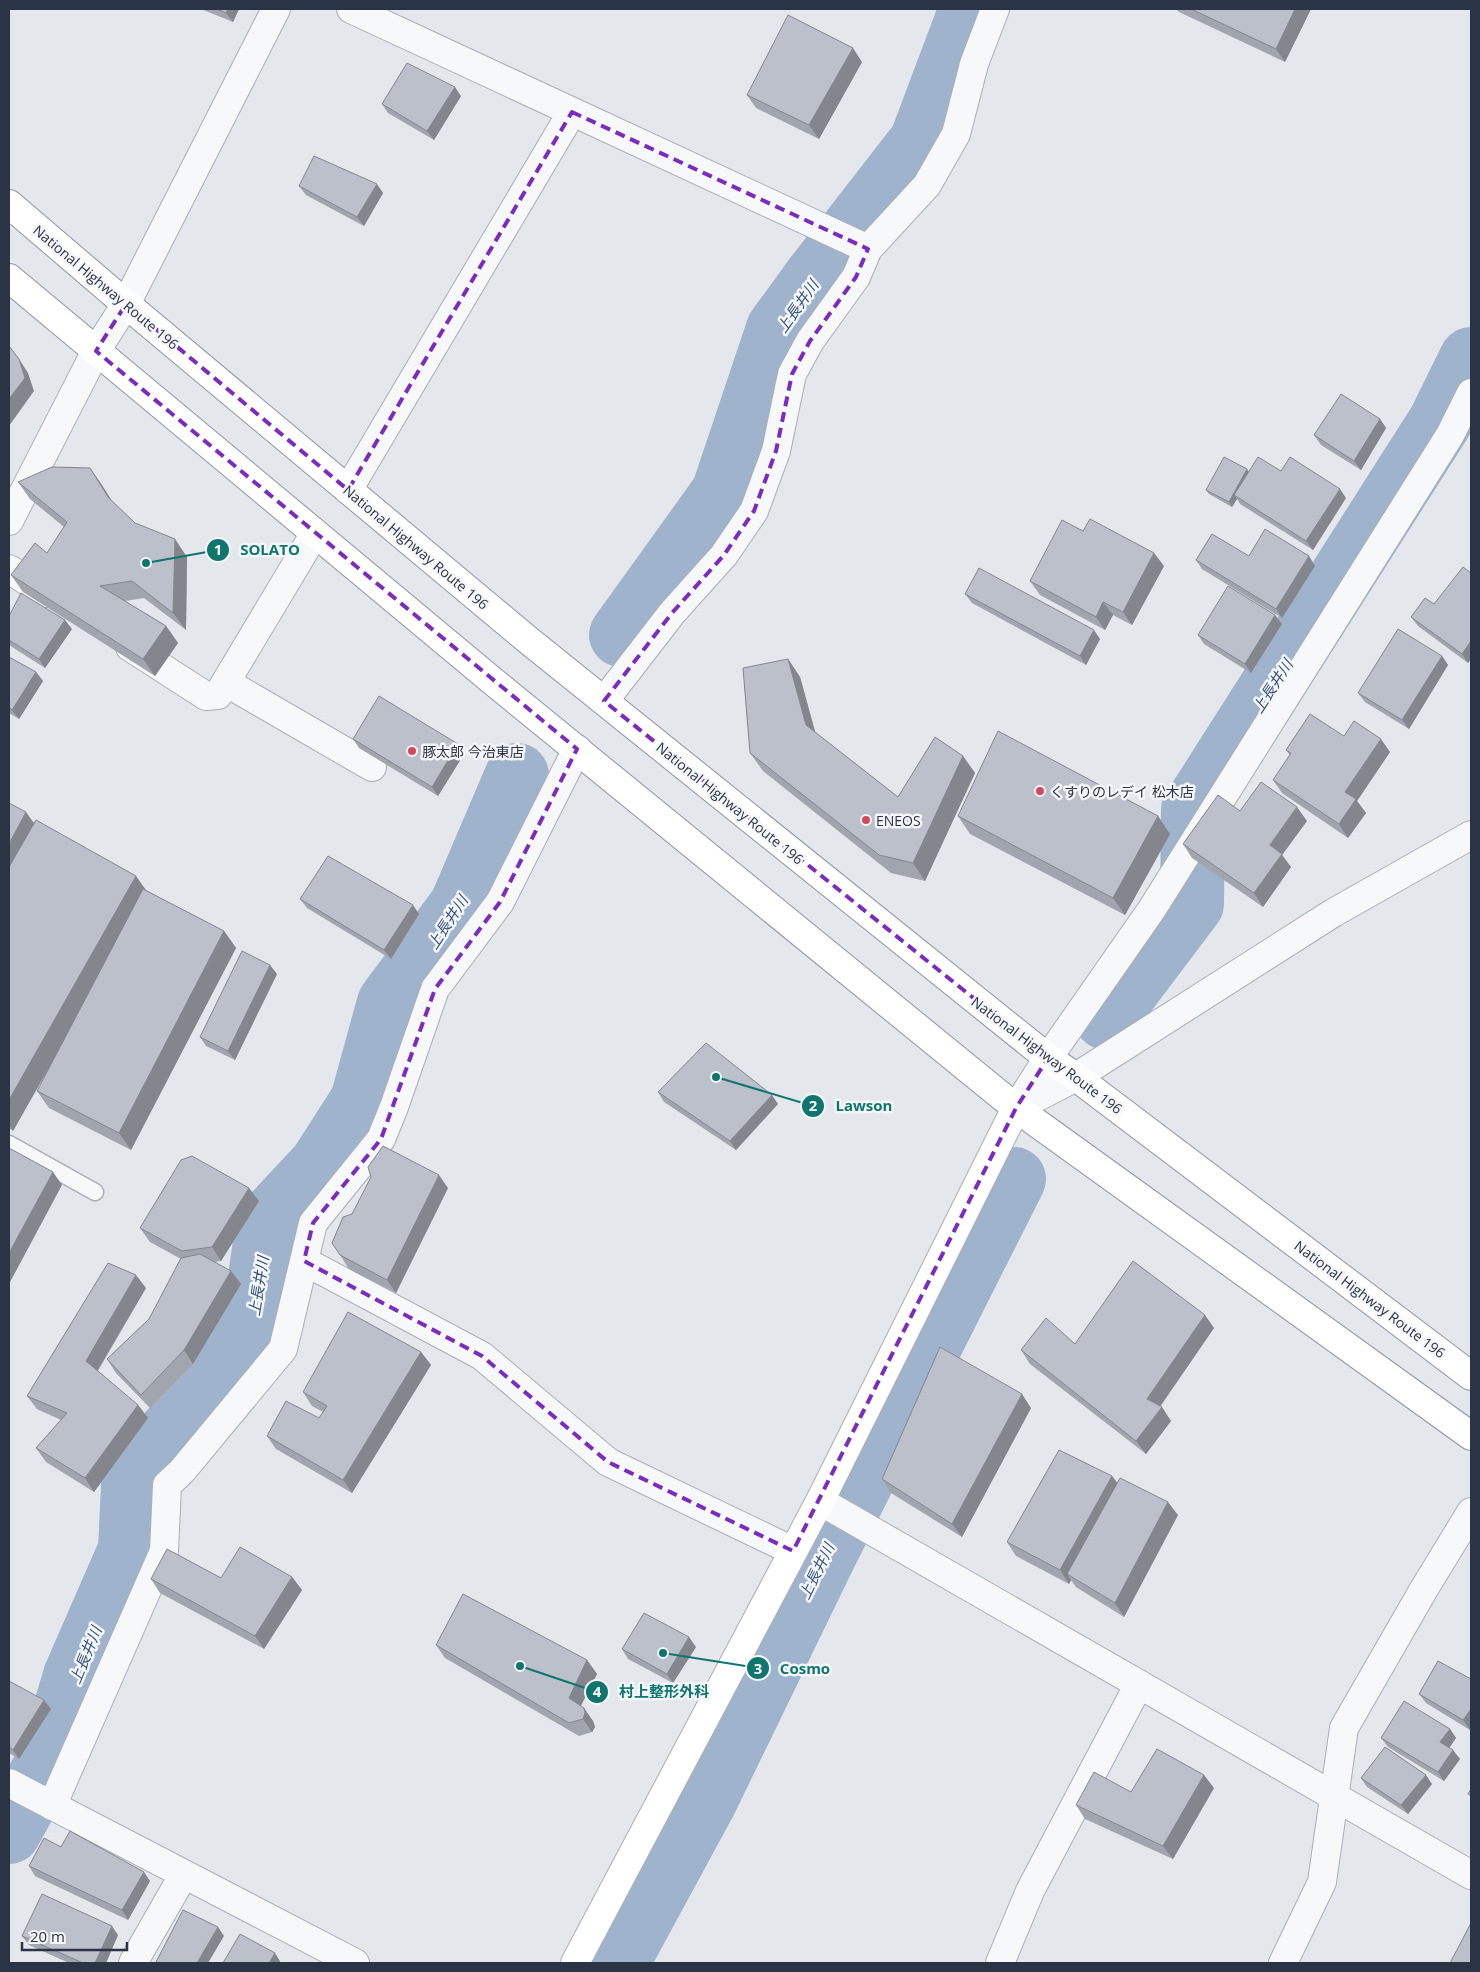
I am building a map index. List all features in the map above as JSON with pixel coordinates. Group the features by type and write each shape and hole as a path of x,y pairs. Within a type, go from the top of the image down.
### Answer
{"main road":[{"name":"National Highway Route 196","path":"9,204 348,490 604,701 1048,1058 1076,1077 1471,1376"},
{"path":"9,278 577,749 1016,1108 1471,1436"},
{"path":"575,1963 820,1502 1016,1108"}],"street":[{"path":"9,520 96,351 126,304 276,9"},
{"path":"351,9 868,249"},
{"path":"604,701 672,613 724,555 754,511 776,451 792,374 810,341 856,277 868,249 927,185 956,134 974,64 995,9"},
{"path":"348,490 572,112"},
{"path":"1016,1108 1048,1058 1152,909 1450,435 1471,393"},
{"path":"107,633 206,696 218,695 227,683 315,533"},
{"path":"9,569 66,606"},
{"path":"227,683 372,767"},
{"path":"52,1806 164,1551 167,1485 182,1471 283,1349 314,1223 380,1138 394,1107 435,989 500,902 577,749"},
{"path":"1016,1108 1076,1077 1333,914 1471,835"},
{"path":"304,1262 482,1356 608,1462 793,1551"},
{"path":"820,1502 1471,1875"},
{"path":"1283,1963 1322,1882 1344,1728 1471,1512"},
{"path":"1000,1963 1030,1891 1138,1684"},
{"path":"9,1783 355,1963"},
{"path":"133,1963 184,1874"}],"lane":[{"path":"9,1144 95,1192"}],"highlighted area":[{"path":"572,112 868,249 856,277 810,341 792,374 776,451 754,511 724,555 672,613 604,701 1048,1058 1016,1108 793,1551 608,1462 482,1356 304,1261 313,1223 381,1139 435,989 500,902 577,749 96,351 126,304 348,490"}],"building":[{"path":"217,9 228,9 226,13"},
{"path":"1191,9 1295,9 1276,49"},
{"path":"788,15 853,48 809,125 747,95"},
{"path":"407,63 455,87 427,131 382,104"},
{"path":"314,156 377,184 357,217 299,186"},
{"path":"9,346 19,359 25,378 9,399"},
{"path":"1341,394 1380,419 1354,461 1314,435"},
{"path":"1224,457 1247,469 1229,502 1206,490"},
{"path":"1258,457 1281,471 1290,457 1340,489 1306,541 1234,495"},
{"path":"52,467 90,468 108,497 135,523 175,539 173,613 132,581 100,586 166,626 143,659 11,575 35,543 47,553 67,522 18,482"},
{"path":"1090,519 1154,553 1123,612 1103,602 1096,617 1030,581 1062,520 1083,531"},
{"path":"1265,529 1309,556 1276,609 1196,560 1212,534 1249,556"},
{"path":"1463,567 1471,573 1471,641 1462,654 1411,617 1425,598 1434,604"},
{"path":"979,568 1094,630 1080,656 965,594"},
{"path":"1228,586 1275,615 1245,664 1198,635"},
{"path":"21,593 65,620 39,659 9,640 9,616"},
{"path":"1398,629 1442,656 1402,720 1358,693"},
{"path":"9,657 36,672 12,710 9,707"},
{"path":"788,659 806,725 898,797 935,737 963,756 913,863 879,855 750,753 743,668"},
{"name":"豚太郎 今治東店","path":"379,696 458,744 432,787 353,739"},
{"path":"1310,714 1344,736 1354,721 1381,739 1345,792 1356,799 1339,824 1273,780 1291,753 1286,750"},
{"name":"くすりのレデイ 松木店","path":"998,731 1158,816 1113,898 958,816"},
{"path":"1261,782 1297,807 1270,845 1282,854 1254,893 1183,844 1218,795 1240,811"},
{"path":"9,803 26,812 9,844"},
{"path":"36,820 136,876 9,1100 9,867"},
{"path":"328,856 413,905 384,950 300,899"},
{"path":"143,889 224,931 119,1133 37,1091"},
{"path":"242,951 270,965 228,1051 200,1037"},
{"path":"706,1043 772,1095 730,1141 658,1092"},
{"path":"383,1146 439,1175 387,1280 340,1255 332,1243 343,1217 352,1214 371,1177 368,1167"},
{"path":"9,1148 53,1172 9,1253"},
{"path":"192,1156 249,1188 212,1247 182,1251 140,1228 181,1160"},
{"path":"200,1254 231,1271 184,1350 141,1395 107,1359 149,1319 181,1258"},
{"path":"1133,1261 1205,1315 1147,1399 1162,1407 1136,1441 1021,1350 1046,1318 1075,1344"},
{"path":"108,1263 136,1275 86,1361 138,1405 85,1478 36,1448 67,1413 27,1396"},
{"path":"348,1312 421,1352 343,1480 267,1436 286,1401 319,1418 327,1406 303,1392"},
{"path":"940,1347 1022,1394 952,1524 882,1479"},
{"path":"1059,1450 1112,1476 1060,1570 1007,1542"},
{"path":"1120,1478 1168,1502 1115,1603 1067,1574"},
{"path":"240,1547 292,1577 255,1636 151,1579 167,1549 221,1578"},
{"path":"463,1594 587,1660 569,1698 584,1708 583,1719 569,1723 436,1645"},
{"path":"644,1613 689,1637 667,1674 622,1649"},
{"path":"1438,1661 1471,1679 1471,1709 1463,1720 1419,1694"},
{"path":"9,1681 44,1700 13,1750 9,1747"},
{"path":"1404,1701 1450,1729 1440,1742 1453,1750 1438,1772 1381,1738"},
{"path":"1385,1747 1426,1775 1401,1805 1361,1778"},
{"path":"1157,1749 1204,1775 1163,1846 1076,1805 1094,1772 1131,1792"},
{"path":"70,1831 144,1872 122,1910 29,1866 44,1838 61,1847"},
{"path":"42,1894 112,1926 95,1963 83,1963 22,1936"},
{"path":"183,1910 218,1927 197,1963 156,1962"},
{"path":"1471,1923 1471,1963 1450,1963"},
{"path":"240,1934 275,1953 269,1963 223,1963"}],"waterway":[{"name":"上長井川","path":"621,635 723,493 778,329 921,142 971,9"},
{"name":"上長井川","path":"1106,1018 1192,904 1193,810 1440,422 1471,359"},
{"name":"上長井川","path":"9,1832 52,1754 75,1676 130,1550 133,1485 159,1444 218,1383 254,1319 268,1222 321,1165 362,1101 389,1003 461,906 517,775"},
{"name":"上長井川","path":"617,1963 705,1801 825,1554 1014,1179"}],"place":[{"name":"SOLATO","path":"146,563"},
{"name":"豚太郎 今治東店","path":"412,751"},
{"name":"くすりのレデイ 松木店","path":"1040,791"},
{"name":"ENEOS","path":"866,820"},
{"name":"Lawson","path":"716,1077"},
{"name":"Cosmo","path":"663,1653"},
{"name":"村上整形外科","path":"520,1666"}]}
